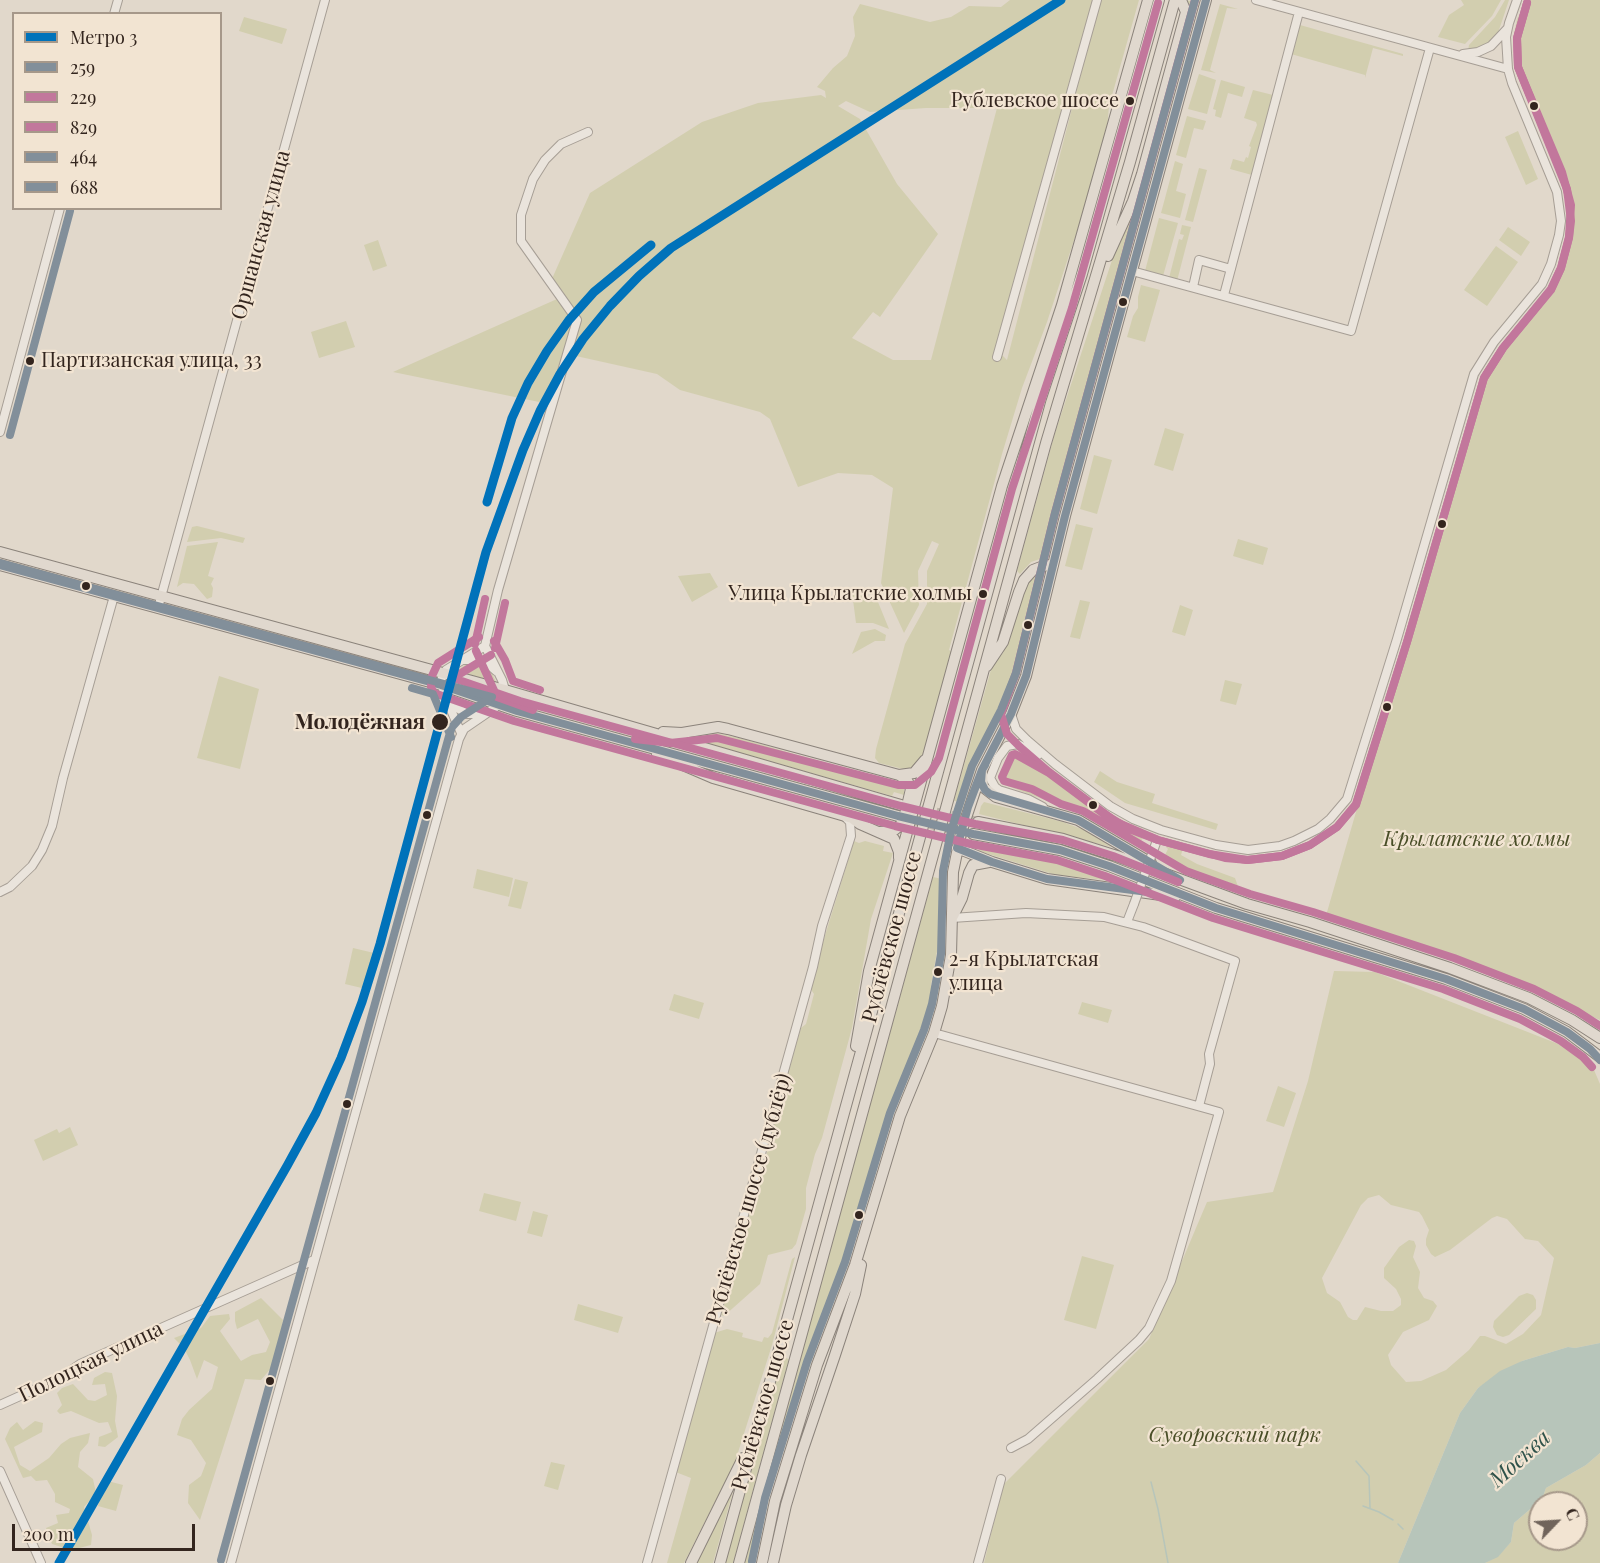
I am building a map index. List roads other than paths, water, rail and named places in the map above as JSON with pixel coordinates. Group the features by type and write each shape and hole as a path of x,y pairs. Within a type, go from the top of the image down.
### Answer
{"main road":[{"path":"850,1090 869,971 899,861 1002,486 1062,305 1148,0"},
{"name":"Рублёвское шоссе","path":"720,1563 1041,398 1082,274 1158,0"},
{"name":"Рублёвское шоссе","path":"739,1563 1046,443 1096,278 1175,0"},
{"path":"1096,278 1134,201 1186,12 1181,0"},
{"path":"762,1563 775,1501 817,1365 848,1286 900,1116 934,1033 942,1006 949,973 953,872 957,848 968,807 982,770 1011,714 1026,676 1053,566 1206,0"},
{"path":"1002,486 1029,442"},
{"path":"0,552 505,690 901,805"},
{"path":"0,565 441,685 571,726 898,816"},
{"path":"982,675 1004,642 1024,580 1033,570 1046,565 1053,566"},
{"path":"571,726 568,716 575,711"},
{"path":"638,730 670,733 708,728 728,729 898,775 907,780 911,789 903,823 893,831 875,831"},
{"path":"625,740 696,773 842,814 894,839 899,852 899,861"},
{"path":"898,775 919,770 929,755"},
{"path":"982,770 981,782 990,794 1078,820 1182,881"},
{"path":"978,822 1063,839 1117,856 1247,904 1450,968 1529,998 1572,1020 1600,1038"},
{"path":"973,834 1060,850 1109,866 1216,908"},
{"path":"957,848 992,862 1063,883 1136,890 1176,897 1446,979 1524,1009 1567,1032 1600,1058"},
{"path":"952,918 973,866 983,862 992,862"},
{"path":"772,1563 801,1455 855,1294 861,1268 862,1241"},
{"path":"691,1563 754,1434"}],"street":[{"name":"Оршанская улица","path":"158,608 325,0"},
{"path":"997,357 1097,0"},
{"path":"1256,0 1508,69"},
{"path":"1011,714 1012,722 1020,734 1055,764 1121,813 1161,830 1227,848 1248,850 1280,846 1318,829 1347,799 1397,639 1474,374 1494,342 1542,284 1551,264 1559,235 1561,213 1557,192 1508,69 1506,46 1508,28 1517,0"},
{"path":"1224,295 1299,12"},
{"path":"1454,55 1485,50 1508,28"},
{"path":"1132,271 1351,331 1430,48"},
{"path":"231,1563 461,733 468,725 499,705 503,699 505,690 485,645 498,590 578,320 520,237 524,204 533,179 550,154 567,140 588,132"},
{"path":"0,432 59,210"},
{"path":"1193,287 1199,260 1231,268"},
{"path":"0,892 10,887 32,866 52,826 63,778 114,596"},
{"path":"461,733 441,685 443,673 485,645"},
{"path":"458,662 479,660 487,663 498,673"},
{"path":"448,702 467,714 486,713"},
{"path":"1055,764 1018,744 1009,744 998,758 990,778 999,790 1028,799 1057,814"},
{"path":"842,814 850,822 851,836 863,830 875,831"},
{"path":"1127,922 1161,830"},
{"name":"Рублёвское шоссе (дублёр)","path":"647,1563 813,967 822,926 851,836"},
{"path":"952,918 1026,913 1104,917 1127,922 1235,962 1209,1054 1210,1064 1199,1106"},
{"path":"934,1033 1219,1113 1171,1281 1149,1328 1097,1379 1028,1439 1011,1448"},
{"name":"Полоцкая улица","path":"0,1405 60,1378 90,1360 314,1260"},
{"path":"0,1471 41,1563"},
{"path":"978,1563 1001,1479"}],"water":[{"name":"Москва","path":"1600,1343 1600,1453 1586,1465 1546,1488 1545,1491 1528,1491 1528,1511 1514,1523 1511,1542 1498,1557 1485,1563 1398,1563 1460,1413 1478,1388 1500,1371 1522,1361 1568,1347 1575,1348"}],"waterway":[{"path":"1356,1461 1369,1476 1370,1508"},
{"path":"1151,1482 1168,1563"},
{"path":"1363,1506 1393,1520"},
{"path":"1398,1524 1403,1529"}],"tunnel":[{"path":"907,806 978,822"},
{"path":"901,817 968,833"}],"metro line":[{"name":"3","path":"59,1563 287,1166 316,1113 341,1058 380,944 486,552 523,450 560,374 583,339 610,306 671,248 1061,0"},
{"name":"3","path":"487,502 512,418 528,383 547,351 569,320 594,292 651,245"}],"place":[{"name":"Рублевское шоссе","path":"1130,101"},
{"name":"Партизанская улица, 33","path":"30,361"},
{"name":"Улица Крылатские холмы","path":"983,594"},
{"name":"Молодёжная","path":"440,722"},
{"name":"2-я Крылатская улица","path":"938,972"}],"park label":[{"name":"Крылатские холмы","path":"1477,839"},
{"name":"Суворовский парк","path":"1235,1435"}]}
